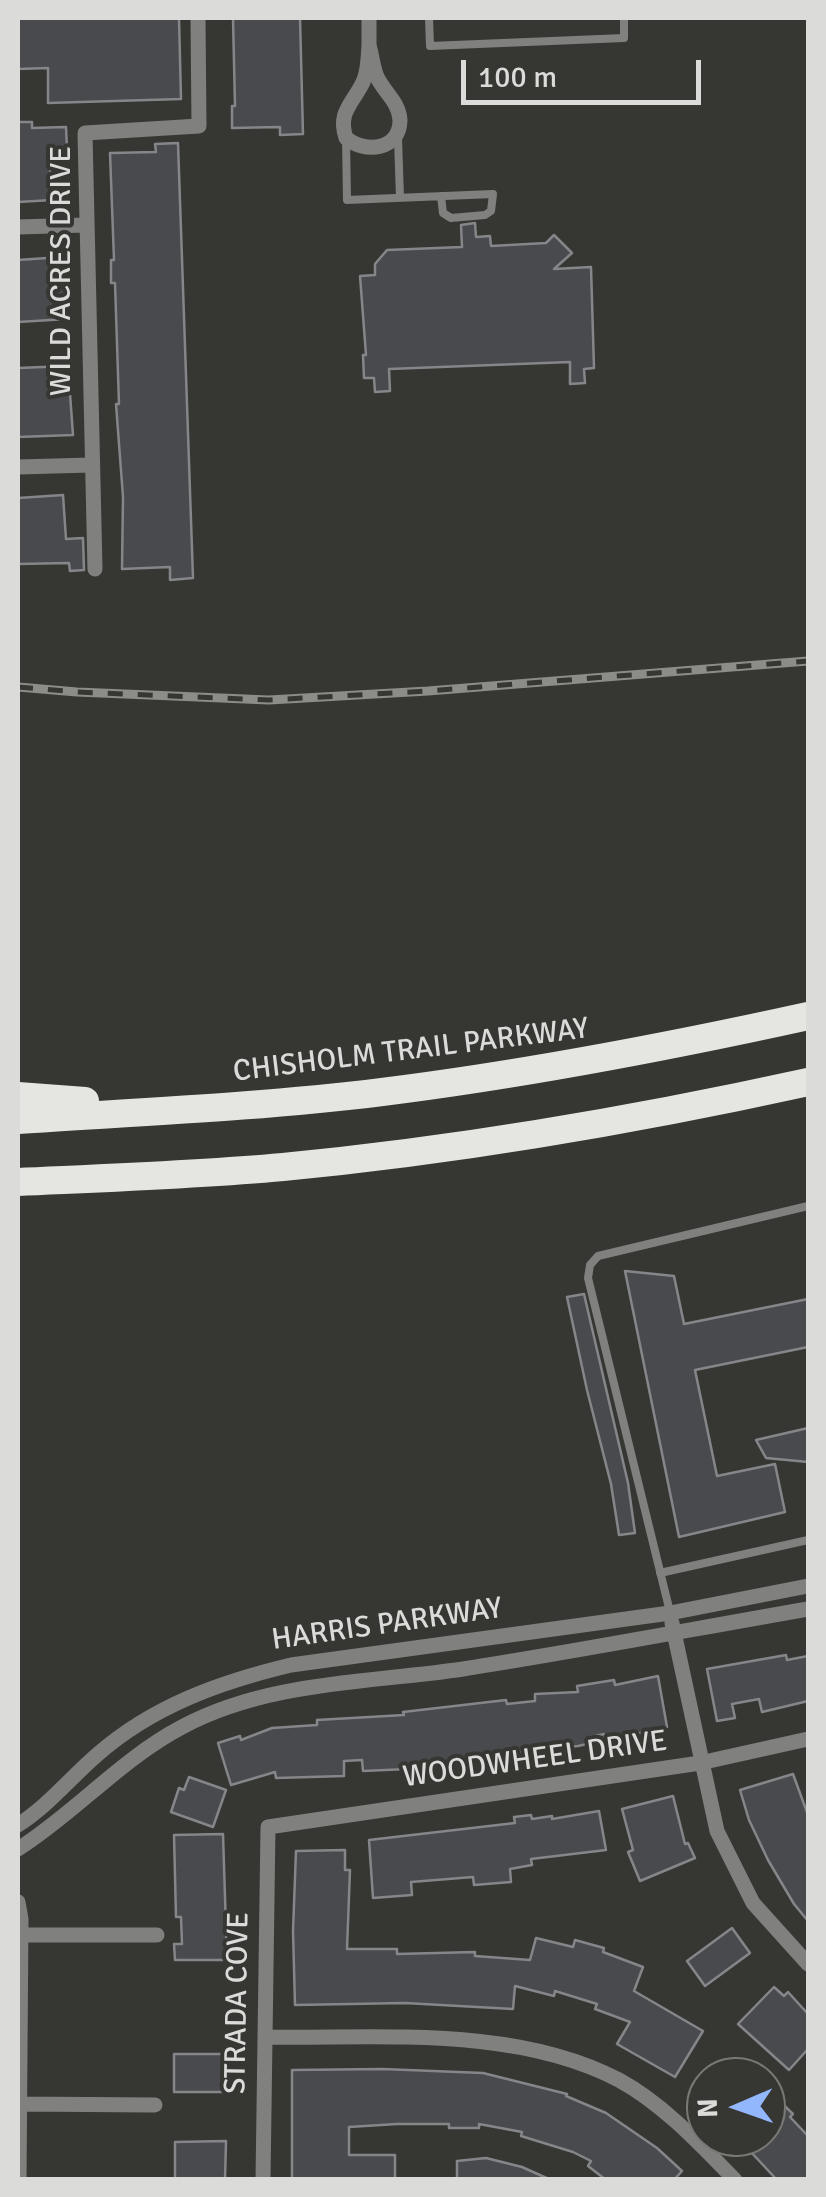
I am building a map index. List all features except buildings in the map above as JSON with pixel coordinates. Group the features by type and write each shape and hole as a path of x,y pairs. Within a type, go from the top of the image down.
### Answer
{"highway":[{"name":"CHISHOLM TRAIL PARKWAY","path":"18,1120 206,1109 380,1092 590,1062 808,1016"},
{"path":"18,1200 491,1141 708,1104 808,1082"},
{"path":"18,1096 206,1109"},
{"path":"18,1182 204,1174"}],"street":[{"name":"WILD ACRES DRIVE","path":"95,569 85,133 199,126 198,18"},
{"path":"369,18 370,45 378,77 398,109 399,130 388,143 375,148 360,147 346,138 342,119 363,82 370,45"},
{"path":"18,226 85,225"},
{"path":"18,467 91,465"},
{"name":"HARRIS PARKWAY","path":"18,1825 42,1810 98,1754 140,1724 181,1699 238,1678 291,1664 670,1612 808,1586"},
{"name":"HARRIS PARKWAY","path":"18,1850 49,1830 134,1756 182,1727 228,1706 292,1690 464,1669 808,1610"},
{"path":"670,1612 717,1831 753,1903 808,1964"},
{"name":"WOODWHEEL DRIVE","path":"268,1826 700,1763 808,1739"},
{"name":"STRADA COVE","path":"263,2180 268,1826"},
{"path":"18,1902 18,2180"},
{"path":"21,1935 157,1935"},
{"path":"265,2037 486,2041 554,2054 620,2081 688,2132 735,2180"},
{"path":"19,2104 156,2105"}],"lane":[{"path":"429,18 430,46 624,38 624,18"},
{"path":"399,130 400,198"},
{"path":"346,138 348,200 400,198 441,196 493,194 492,208 485,216 451,218 443,213 441,196"},
{"path":"670,1612 588,1278 590,1264 598,1256 808,1206"},
{"path":"660,1573 808,1540"}],"railway":[{"path":"18,687 269,700 808,661"}]}
